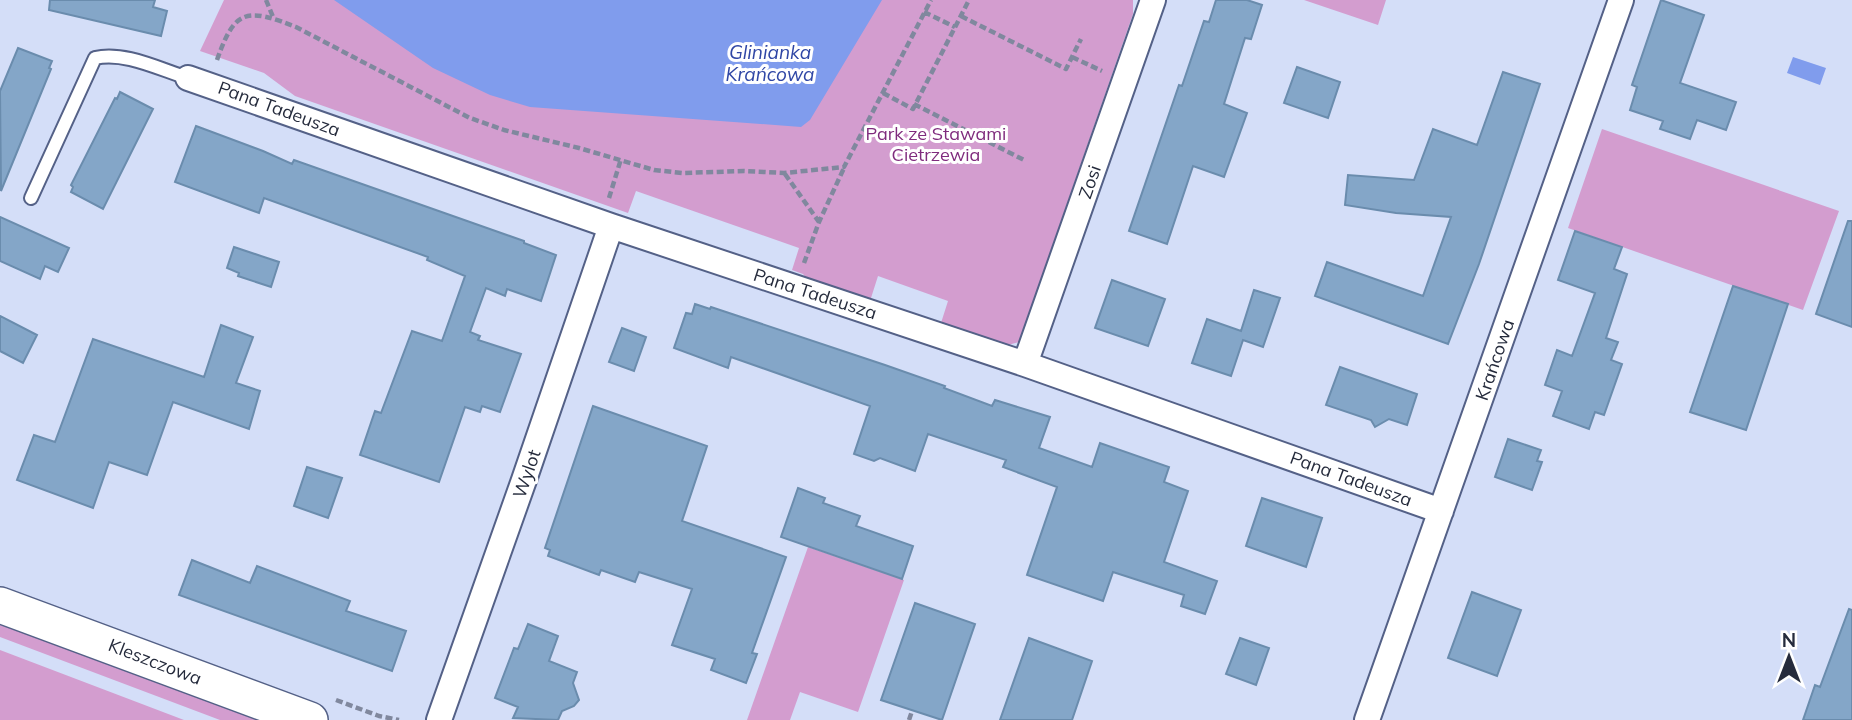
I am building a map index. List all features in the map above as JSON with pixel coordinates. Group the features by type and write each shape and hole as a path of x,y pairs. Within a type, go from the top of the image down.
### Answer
{"main road":[{"name":"Kleszczowa","path":"0,605 310,720"}],"street":[{"name":"Zosi","path":"1025,364 1153,0"},
{"name":"Krańcowa","path":"1367,720 1621,0"},
{"name":"Pana Tadeusza","path":"198,81 606,224 1025,364 1441,511"},
{"name":"Wylot","path":"439,720 554,397 606,224"}],"lane":[{"path":"31,198 95,58 108,55 120,57 198,81"}],"path":[{"path":"266,0 273,18"},
{"path":"796,287 819,222 844,167 931,0"},
{"path":"883,93 912,109 969,0"},
{"path":"924,12 955,27"},
{"path":"198,81 231,25 241,18 254,15 273,18 296,27 470,118 504,130 621,159 653,170 682,173 784,173 844,167"},
{"path":"961,16 1066,69 1075,59 1082,38"},
{"path":"914,104 1024,160"},
{"path":"606,224 621,159"},
{"path":"784,173 819,222"},
{"path":"909,720 912,711"}],"green space":[{"name":"Park ze Stawami Cietrzewia","path":"224,0 1133,0 1133,14 1019,342 1008,345 941,323 948,301 878,276 871,298 862,300 809,281 803,274 792,270 799,248 636,191 628,213 295,96 264,73 200,51"},
{"path":"1304,0 1386,0 1378,25"},
{"path":"1602,129 1839,211 1803,310 1568,228"},
{"path":"808,547 904,580 858,712 800,692 790,720 747,720"},
{"path":"0,625 259,720 220,720 0,637"},
{"path":"0,650 184,720 0,720"}],"water":[{"name":"Glinianka Krańcowa","path":"334,0 882,0 810,120 801,127 530,107 490,95 433,68"},
{"path":"1793,57 1826,68 1820,85 1787,73"}],"building":[{"path":"50,0 155,0 153,7 167,11 161,36 49,10"},
{"path":"1216,0 1247,0 1262,5 1251,39 1245,38 1224,104 1247,113 1224,177 1193,166 1167,244 1129,231 1179,85 1182,86 1204,21 1209,22"},
{"path":"1661,0 1704,15 1680,83 1736,102 1726,130 1697,120 1690,139 1660,129 1663,121 1630,110 1637,87 1632,85"},
{"path":"18,48 52,61 1,191 0,91"},
{"path":"1297,67 1340,82 1328,118 1284,103"},
{"path":"1503,72 1540,84 1479,264 1448,344 1315,296 1327,262 1423,296 1451,217 1396,213 1345,205 1348,175 1414,180 1433,129 1477,145"},
{"path":"120,92 153,109 103,209 71,192 71,185"},
{"path":"196,126 292,164 294,160 524,241 556,255 541,301 507,289 505,296 486,288 470,332 480,336 478,340 521,354 500,412 482,406 480,412 465,407 439,482 360,455 375,411 381,413 412,331 442,341 465,276 427,260 428,257 264,198 259,213 175,182"},
{"path":"0,217 69,248 58,272 45,266 40,279 0,261"},
{"path":"1848,221 1852,221 1852,327 1816,314"},
{"path":"1575,231 1622,247 1614,269 1627,274 1606,338 1618,342 1611,360 1622,364 1604,415 1595,412 1589,429 1553,416 1562,391 1545,385 1557,350 1572,356 1595,293 1558,280"},
{"path":"234,247 279,262 271,287 238,276 239,273 227,268"},
{"path":"1112,280 1165,299 1148,346 1095,328"},
{"path":"1733,286 1788,304 1746,430 1690,412"},
{"path":"1254,290 1280,298 1263,347 1243,340 1231,376 1192,363 1207,319 1241,331"},
{"path":"695,304 885,365 992,406 995,400 1050,417 1039,448 1092,467 1100,443 1169,467 1164,482 1188,491 1164,562 1217,581 1205,614 1181,606 1184,595 1113,572 1103,601 1027,575 1057,487 1003,467 1006,460 928,434 915,471 880,458 874,461 854,454 870,406 731,357 728,368 674,348 686,313 692,314"},
{"path":"0,316 37,335 23,363 0,351"},
{"path":"221,325 253,337 236,383 260,391 249,429 173,402 147,475 109,462 93,508 17,480 34,435 55,442 93,339 204,377"},
{"path":"622,328 646,337 634,371 609,362"},
{"path":"1340,367 1417,394 1407,425 1389,419 1375,427 1371,420 1326,405"},
{"path":"593,406 707,446 682,521 786,557 752,653 757,654 746,683 711,670 715,659 672,645 692,589 639,572 635,582 601,570 599,575 548,556 550,550 545,548"},
{"path":"1508,439 1541,450 1537,461 1542,462 1532,490 1495,477"},
{"path":"307,467 342,478 328,518 294,506"},
{"path":"798,488 825,498 823,503 860,516 856,526 913,546 902,579 781,537"},
{"path":"1262,498 1322,518 1306,567 1246,546"},
{"path":"192,560 250,583 257,566 350,601 346,611 406,631 392,671 179,595"},
{"path":"1472,592 1521,610 1497,676 1448,658"},
{"path":"915,603 975,624 942,720 881,700"},
{"path":"1849,609 1852,610 1852,720 1803,720 1815,685 1820,687"},
{"path":"528,624 558,636 549,661 577,672 573,683 579,700 574,706 562,711 558,720 513,718 518,707 495,698 514,648 518,649"},
{"path":"1029,638 1092,661 1072,720 1000,720"},
{"path":"1240,638 1269,648 1256,685 1226,674"}]}
